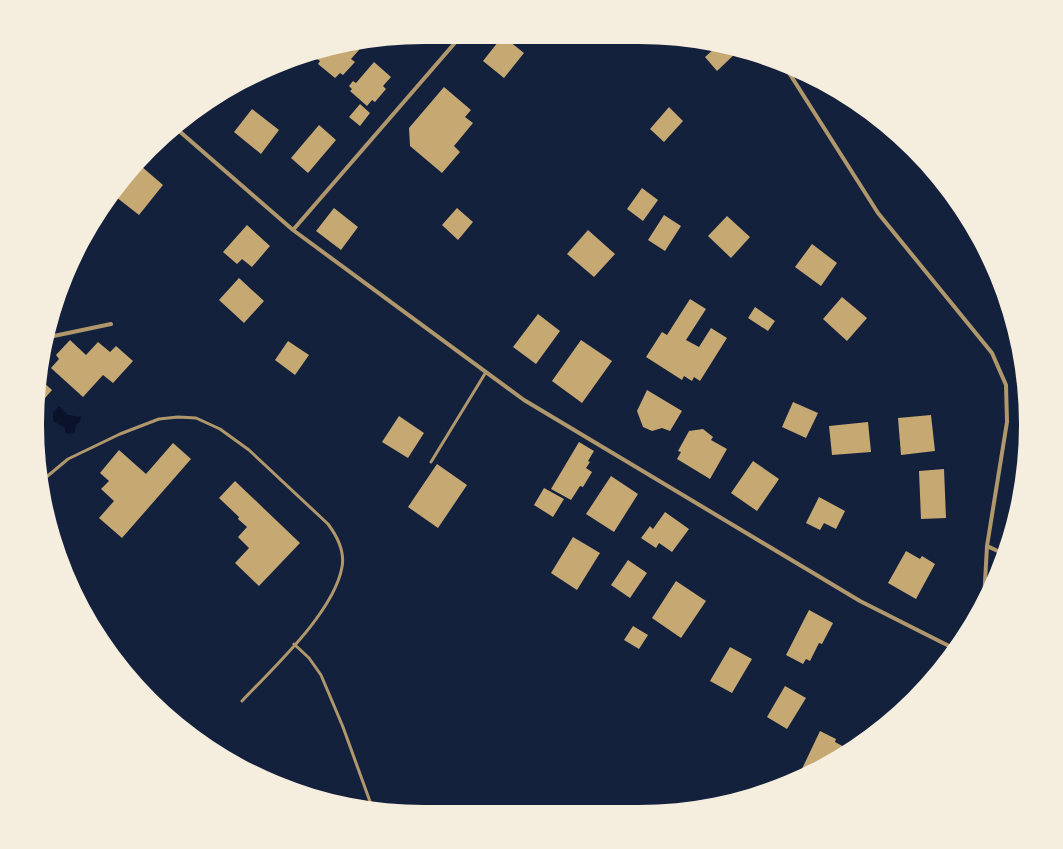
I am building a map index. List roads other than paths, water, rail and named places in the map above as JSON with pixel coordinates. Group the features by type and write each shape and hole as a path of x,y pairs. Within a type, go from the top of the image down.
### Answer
{"street":[{"path":"293,230 454,44"},
{"path":"791,76 878,213 992,353 1006,385 1007,422 987,546 985,581"},
{"path":"181,133 293,230 524,400 860,601 948,645"},
{"path":"55,336 112,324"},
{"path":"987,546 997,551"}],"lane":[{"path":"431,462 486,372"},
{"path":"47,476 68,460 120,434 159,419 178,417 196,418 220,429 249,450 328,524 336,536 341,550 342,566 335,590 322,611 294,644 242,700"},
{"path":"294,644 310,658 320,675 343,728 370,801"}],"water":[{"path":"59,406 68,415 81,417 80,422 76,425 75,432 68,434 65,433 65,428 53,421 53,413"}]}
